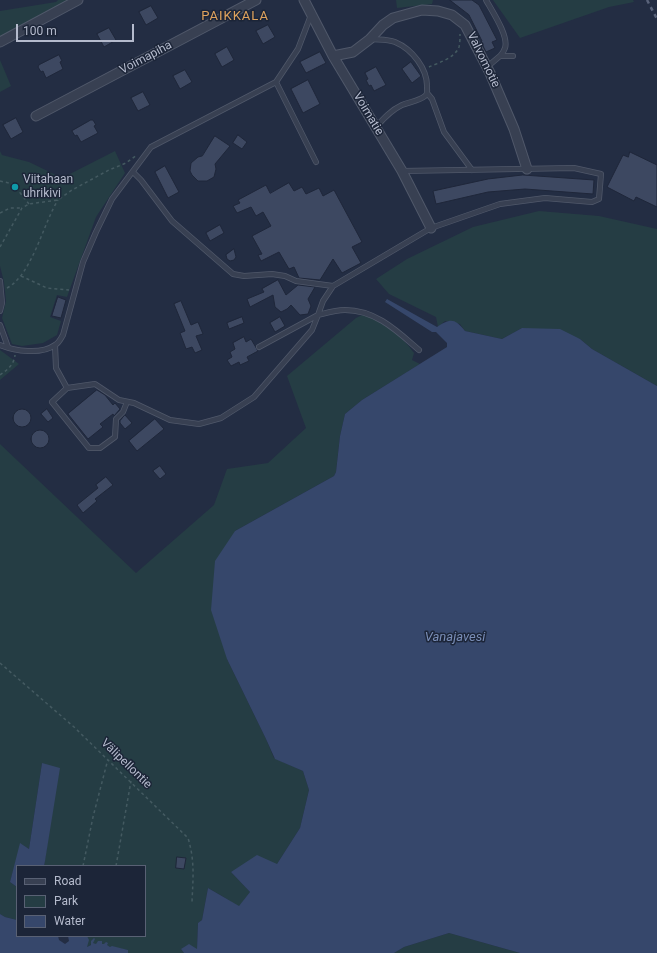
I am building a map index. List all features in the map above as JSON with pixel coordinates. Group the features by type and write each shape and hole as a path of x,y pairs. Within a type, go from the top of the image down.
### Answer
{"street":[{"path":"0,42 78,0"},
{"name":"Voimapiha","path":"36,116 256,0"},
{"name":"Voimatie","path":"304,0 334,56 402,171 431,228"},
{"name":"Valvomotie","path":"334,56 353,52 393,18 422,10 438,11 452,15 465,25 487,67 514,129 527,169"}],"lane":[{"path":"486,0 504,35 506,42 505,49 500,56 487,67"},
{"path":"0,344 24,351 38,351 55,345 63,335 83,262 112,199 151,148 276,82 298,49 311,15"},
{"path":"370,39 383,39 394,42 403,47 412,55 424,70 427,82 427,93 425,97 402,105 392,112 376,128"},
{"path":"500,56 513,56"},
{"path":"276,82 316,162"},
{"path":"427,93 432,99 444,132 472,170"},
{"path":"127,402 123,412 116,419 114,437 100,448 90,448 52,402 67,388 96,384 119,400 134,403 170,420 199,424 222,418 254,397 312,330 323,301 333,286 431,228 500,204 545,198 592,202 599,199 601,174 574,168 402,171"},
{"path":"133,172 141,180 172,221 233,274 244,276 272,274 285,276 296,281 333,286"},
{"path":"0,281 2,303 0,311"},
{"path":"259,347 318,315 344,310 363,311 384,321 419,350"},
{"path":"0,324 8,347"},
{"path":"55,345 56,368 67,388"}],"path":[{"path":"424,70 450,57 456,52 459,47 461,27 465,25"},
{"path":"1,291 11,286 27,268 48,218 58,200 72,190 109,170 126,163 138,153"},
{"path":"0,181 13,184 29,204"},
{"path":"0,213 10,208 22,208 29,204 58,200"},
{"path":"0,247 22,208"},
{"path":"21,276 47,288 74,291"},
{"path":"0,375 9,369 15,358 16,349"},
{"name":"Välipellontie","path":"0,663 39,696 108,759 188,838 194,864 192,902"},
{"path":"83,865 93,817 108,759"},
{"path":"116,865 131,781"}],"green space":[{"path":"58,0 71,0 0,38 0,11 56,2"},
{"path":"396,0 433,0 432,4 397,8"},
{"path":"493,0 633,0 634,2 609,7 520,38"},
{"path":"0,60 11,86 0,92"},
{"path":"0,151 2,155 29,162 62,178 115,151 125,173 96,217 67,297 57,295 50,317 61,321 57,335 43,343 22,346 12,344 2,318 6,301 4,282 0,266"},
{"path":"539,211 599,216 657,229 657,386 592,349 580,339 522,328 502,339 465,331 460,324 445,321 438,327 436,317 389,294 376,279 407,259 473,227"},
{"path":"364,314 398,335 414,353 412,360 420,364 362,400 345,414 340,436 336,472 334,476 235,531 227,659 274,758 303,771 309,790 300,828 277,864 231,872 250,892 239,907 208,888 202,920 198,923 197,950 181,949 184,953 128,953 128,950 102,944 102,941 98,942 96,945 93,943 86,948 87,937 146,937 146,865 44,865 49,831 42,763 29,849 21,844 10,882 16,886 16,920 5,917 0,914 0,444 136,573 214,505 227,469 268,463 306,428 287,376 356,318"},
{"path":"0,350 19,364 0,380"},
{"path":"449,933 520,953 394,953 404,947"}],"water":[{"name":"Vanajavesi","path":"387,299 437,327 445,322 452,321 458,324 465,331 502,339 522,328 560,329 580,339 592,349 657,386 657,953 520,953 449,933 404,947 394,953 184,953 181,949 189,944 197,949 198,923 202,920 208,888 239,906 250,892 231,872 257,855 277,864 300,828 309,790 303,771 275,759 227,659 211,610 215,561 235,531 334,476 336,472 340,436 345,414 362,400 447,347 447,343 436,332 432,332 385,302"},
{"path":"42,763 60,768 44,865 16,865 16,886 10,882 20,843 29,849"},
{"path":"0,914 16,920 16,937 58,937 59,940 65,944 69,941 68,937 88,937 89,940 87,947 91,945 91,941 94,938 93,943 96,944 98,941 102,941 102,944 106,942 110,947 112,946 128,950 128,953 0,953"}],"building":[{"path":"450,0 472,0 479,5 497,40 492,42 495,48 486,52 469,15"},
{"path":"151,6 158,18 146,25 139,12"},
{"path":"268,25 275,37 263,44 256,31"},
{"path":"109,28 116,40 104,47 97,34"},
{"path":"227,47 234,60 222,67 215,54"},
{"path":"320,52 326,63 306,73 300,62"},
{"path":"59,55 62,61 60,62 63,69 46,78 43,71 41,72 38,67 39,65"},
{"path":"411,62 421,76 412,83 402,69"},
{"path":"376,67 386,85 374,91 366,80 368,79 365,73"},
{"path":"185,70 192,82 180,89 173,76"},
{"path":"308,80 320,104 303,113 291,89"},
{"path":"143,92 150,105 138,111 131,98"},
{"path":"16,118 23,132 11,139 3,125"},
{"path":"93,120 96,125 94,126 98,133 81,142 77,135 75,136 72,131"},
{"path":"238,135 247,142 242,149 233,143"},
{"path":"215,136 230,146 215,164 216,169 214,177 207,181 198,181 190,171 191,163 198,157 202,156"},
{"path":"630,152 657,165 657,207 636,197 634,201 607,187 623,155 628,157"},
{"path":"165,166 179,192 168,198 155,172"},
{"path":"523,175 594,180 593,194 525,189 488,192 436,204 433,191 488,179"},
{"path":"289,183 294,191 302,187 306,194 319,188 323,196 334,190 362,242 352,247 361,263 342,273 333,259 320,280 299,278 294,267 289,269 279,252 261,261 258,255 262,254 252,236 271,226 263,212 256,216 251,207 237,213 233,206 240,203 238,200 266,185 270,193"},
{"path":"220,225 224,233 210,241 206,233"},
{"path":"234,249 236,257 234,260 230,261 227,259 226,255"},
{"path":"278,280 286,295 298,285 315,287 308,299 311,306 308,314 300,315 291,305 281,312 275,307 273,295 250,307 247,299 264,292 262,289"},
{"path":"58,297 66,300 61,318 52,316"},
{"path":"181,301 191,325 198,322 203,334 196,336 202,350 195,353 192,347 186,349 180,333 185,331 174,304"},
{"path":"242,317 244,323 229,329 227,323"},
{"path":"280,317 285,326 275,332 270,323"},
{"path":"244,337 246,342 251,339 258,351 247,357 249,361 240,365 239,362 231,366 227,360 232,357 230,352 235,349 233,343"},
{"path":"97,390 105,395 113,405 115,403 120,409 114,416 113,414 100,424 103,427 88,439 68,414"},
{"path":"22,409 28,412 31,418 28,424 22,427 16,424 13,418 16,412"},
{"path":"47,409 53,418 48,422 41,414"},
{"path":"125,415 132,423 125,429 120,421"},
{"path":"155,419 164,429 137,451 129,441"},
{"path":"40,430 46,433 49,439 46,445 40,448 34,445 31,439 34,433"},
{"path":"160,466 166,474 160,479 153,471"},
{"path":"106,477 113,485 95,499 97,501 83,513 77,505 98,488 96,485"},
{"path":"177,857 186,858 184,869 176,868"}],"railway":[{"path":"647,0 657,19"}],"place":[{"name":"Viitahaan uhrikivi","path":"15,187"}],"district":[{"name":"PAIKKALA","path":"235,17"}]}
